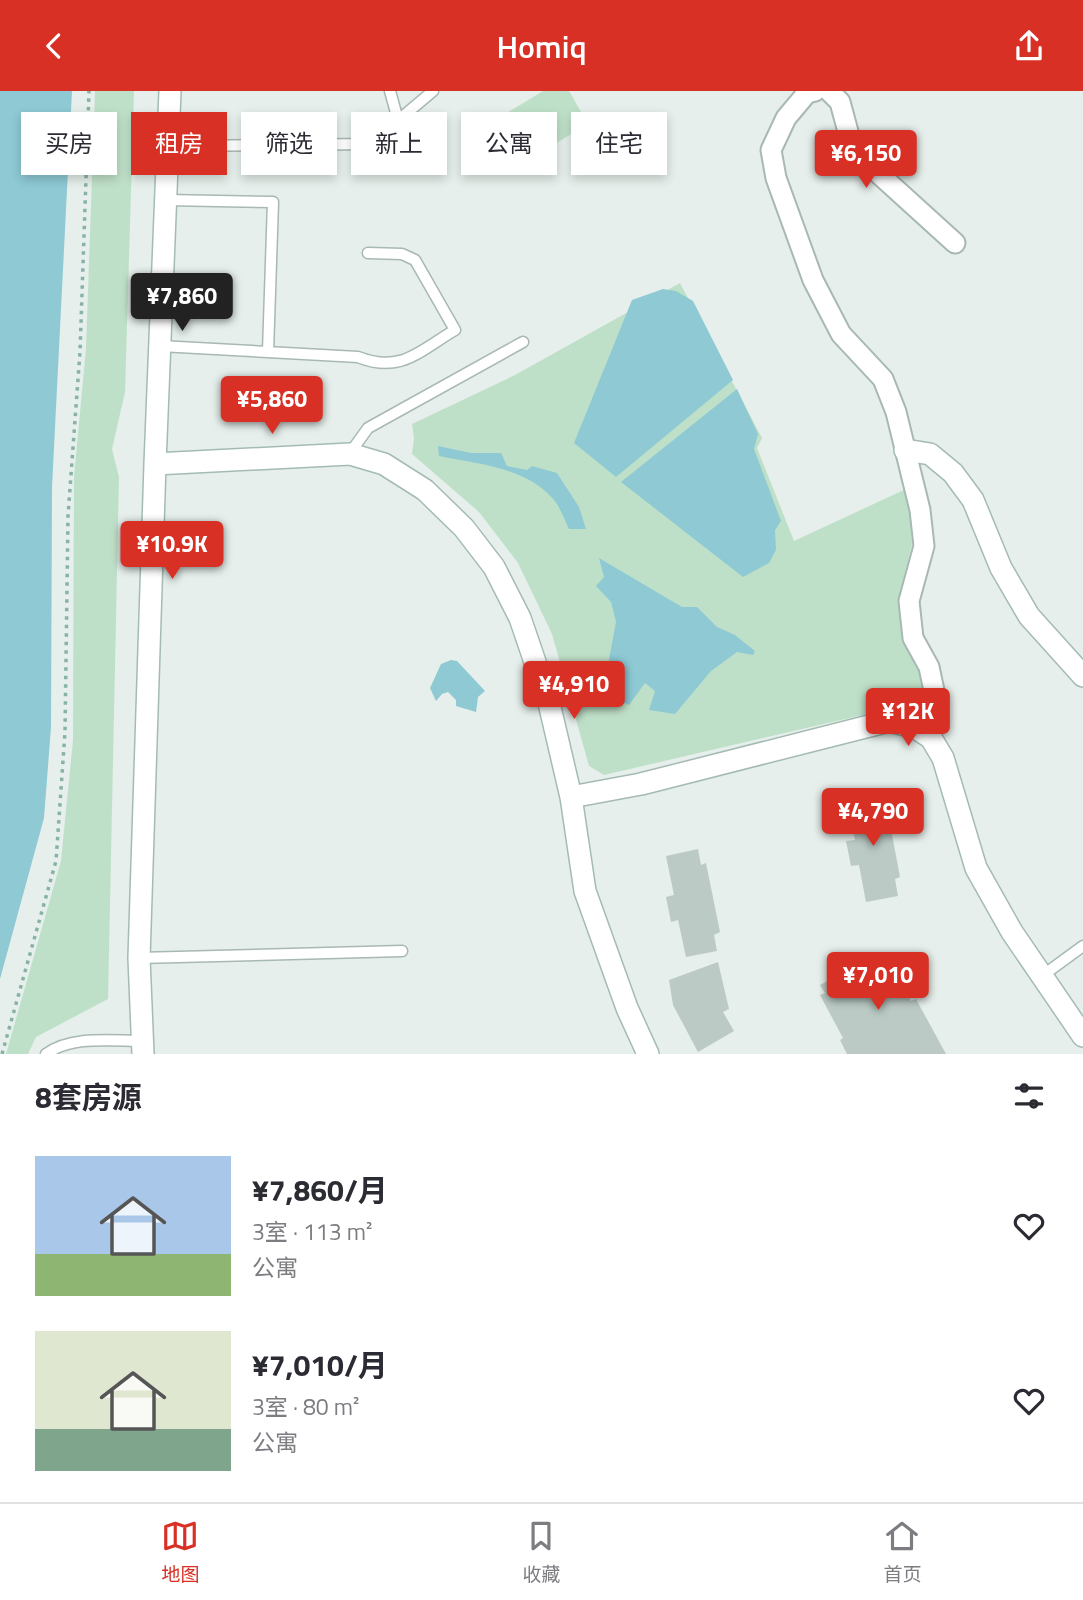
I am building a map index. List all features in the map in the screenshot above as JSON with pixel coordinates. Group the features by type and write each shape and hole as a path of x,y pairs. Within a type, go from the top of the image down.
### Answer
{"street":[{"path":"169,112 170,91"},
{"path":"815,91 807,93 786,118 771,151 776,179 813,280 841,334 883,379 896,412 920,510 924,546 909,601 913,638 929,667 936,701 929,737"},
{"path":"828,91 840,103 850,139 872,166 955,243"},
{"path":"143,1047 139,958 167,175"},
{"path":"905,450 930,454 953,473 973,500 1001,568 1029,616 1083,675"},
{"path":"155,464 350,454 384,464 425,490 464,528 495,567 520,618 545,691 571,797 585,891 627,1008 648,1054"},
{"path":"571,797 641,785 889,721 914,727 929,737 943,758 976,869 1012,932 1083,1036"}],"lane":[{"path":"390,91 396,112"},
{"path":"408,112 433,91"},
{"path":"227,145 351,144"},
{"path":"166,200 274,202 268,352"},
{"path":"160,346 358,356 377,364 399,363 455,330 415,260 402,254 368,253"},
{"path":"350,454 368,428 523,342"},
{"path":"1042,976 1083,946"},
{"path":"139,958 402,951"},
{"path":"46,1054 74,1043 143,1047"}],"path":[{"path":"2,1054 56,861 65,732 68,516 80,352 89,91"}],"green space":[{"path":"95,91 134,91 133,112 131,112 125,392 112,449 119,477 108,999 36,1037 28,1054 6,1054 61,861 73,740 74,477 86,348 92,175 117,175 117,112 94,112"},
{"path":"543,91 569,91 581,112 571,112 571,134 557,143 557,112 508,112"},
{"path":"680,283 762,438 757,448 794,541 908,488 912,544 898,601 912,659 925,678 922,706 897,707 604,775 589,766 552,634 518,563 479,512 412,454 412,424 515,375"}],"water":[{"path":"0,91 72,91 71,112 21,112 21,175 68,175 52,487 51,727 44,818 0,979"},
{"path":"663,289 676,291 693,301 733,380 616,477 574,443 632,300"},
{"path":"737,389 758,434 754,449 781,521 775,530 776,550 769,563 743,577 621,482"},
{"path":"438,446 471,453 501,453 507,466 527,470 532,466 557,473 579,507 586,529 569,529 554,500 530,480 501,469 439,456"},
{"path":"599,558 682,607 697,607 717,627 735,635 755,651 753,655 737,652 711,671 675,714 649,710 655,691 645,683 629,705 618,700 609,677 609,659 616,622 611,602 596,586 604,577"},
{"path":"457,661 485,691 478,697 476,712 456,706 456,700 448,692 436,701 430,688 441,664"}],"building":[{"path":"878,794 881,809 887,808 900,877 895,879 898,896 866,902 859,865 851,866 846,841 855,840 847,800"},
{"path":"698,849 701,865 706,863 720,932 714,935 717,951 686,957 678,920 671,922 666,897 674,895 666,856"},
{"path":"880,953 885,961 889,959 911,1001 916,999 946,1054 847,1054 840,1040 843,1038 820,995 825,993 820,985"},
{"path":"718,962 729,1009 723,1012 734,1031 698,1052 673,1005 669,980"}]}
